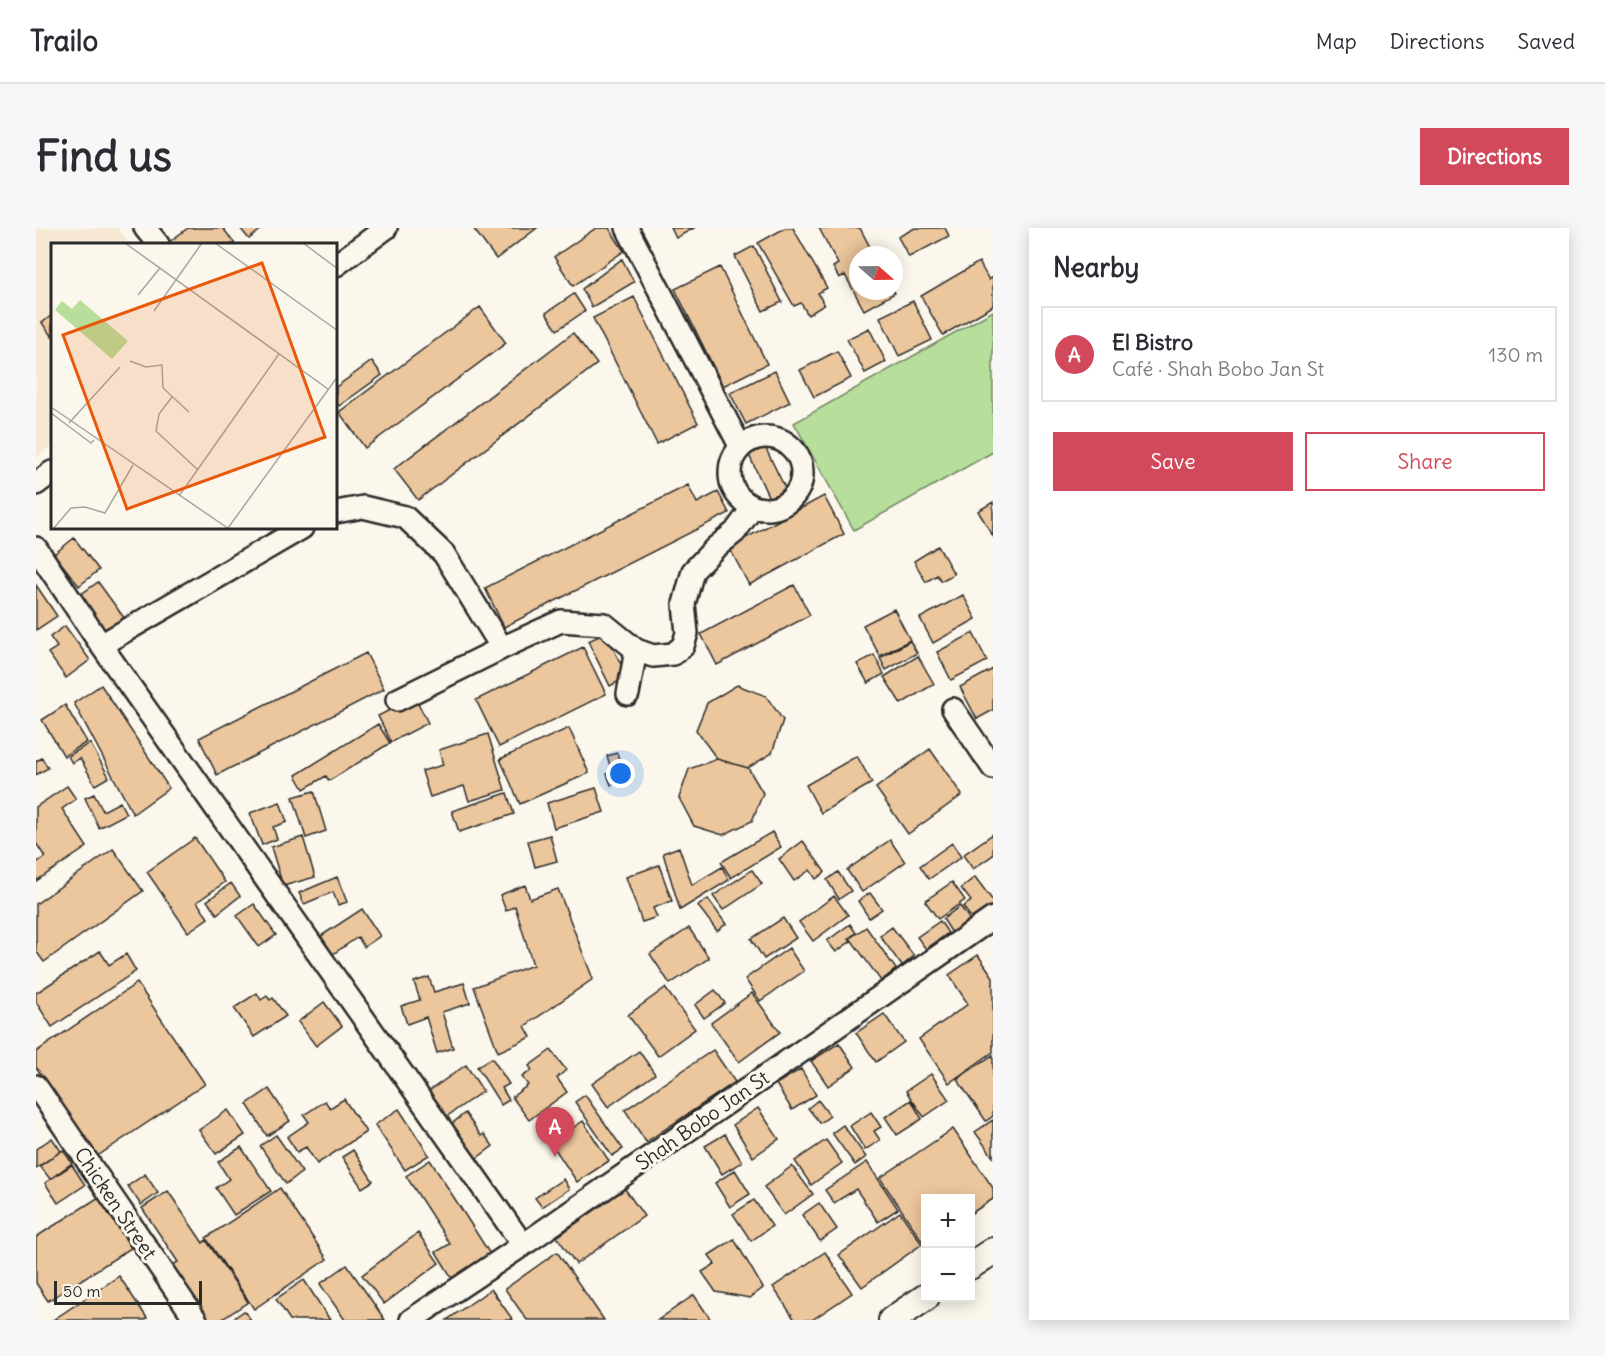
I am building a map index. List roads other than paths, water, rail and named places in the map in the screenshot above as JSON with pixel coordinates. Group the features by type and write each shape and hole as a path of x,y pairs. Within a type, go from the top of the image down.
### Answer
{"main road":[{"path":"975,1263 993,1251"},
{"path":"892,1320 921,1300"}],"street":[{"path":"145,228 157,243"},
{"path":"338,264 386,228"},
{"path":"627,228 741,446"},
{"path":"760,436 782,440 798,455 802,476 794,496 775,508 753,507 738,497 730,480 731,462 741,446 760,436"},
{"path":"36,484 51,473"},
{"path":"338,512 363,507 405,517 444,554 502,648"},
{"path":"397,700 561,621 604,624 636,650 654,656 674,654 682,646 687,633 684,604 693,571 715,548 735,532 753,507"},
{"path":"101,645 299,530"},
{"path":"36,548 101,645 523,1245"},
{"path":"628,694 636,650"},
{"path":"953,709 993,768"},
{"name":"Shah Bobo Jan St","path":"411,1320 523,1245 993,918"},
{"name":"Chicken Street","path":"36,1086 196,1320"}],"place":[{"name":"El Bistro","path":"555,1157"}]}
